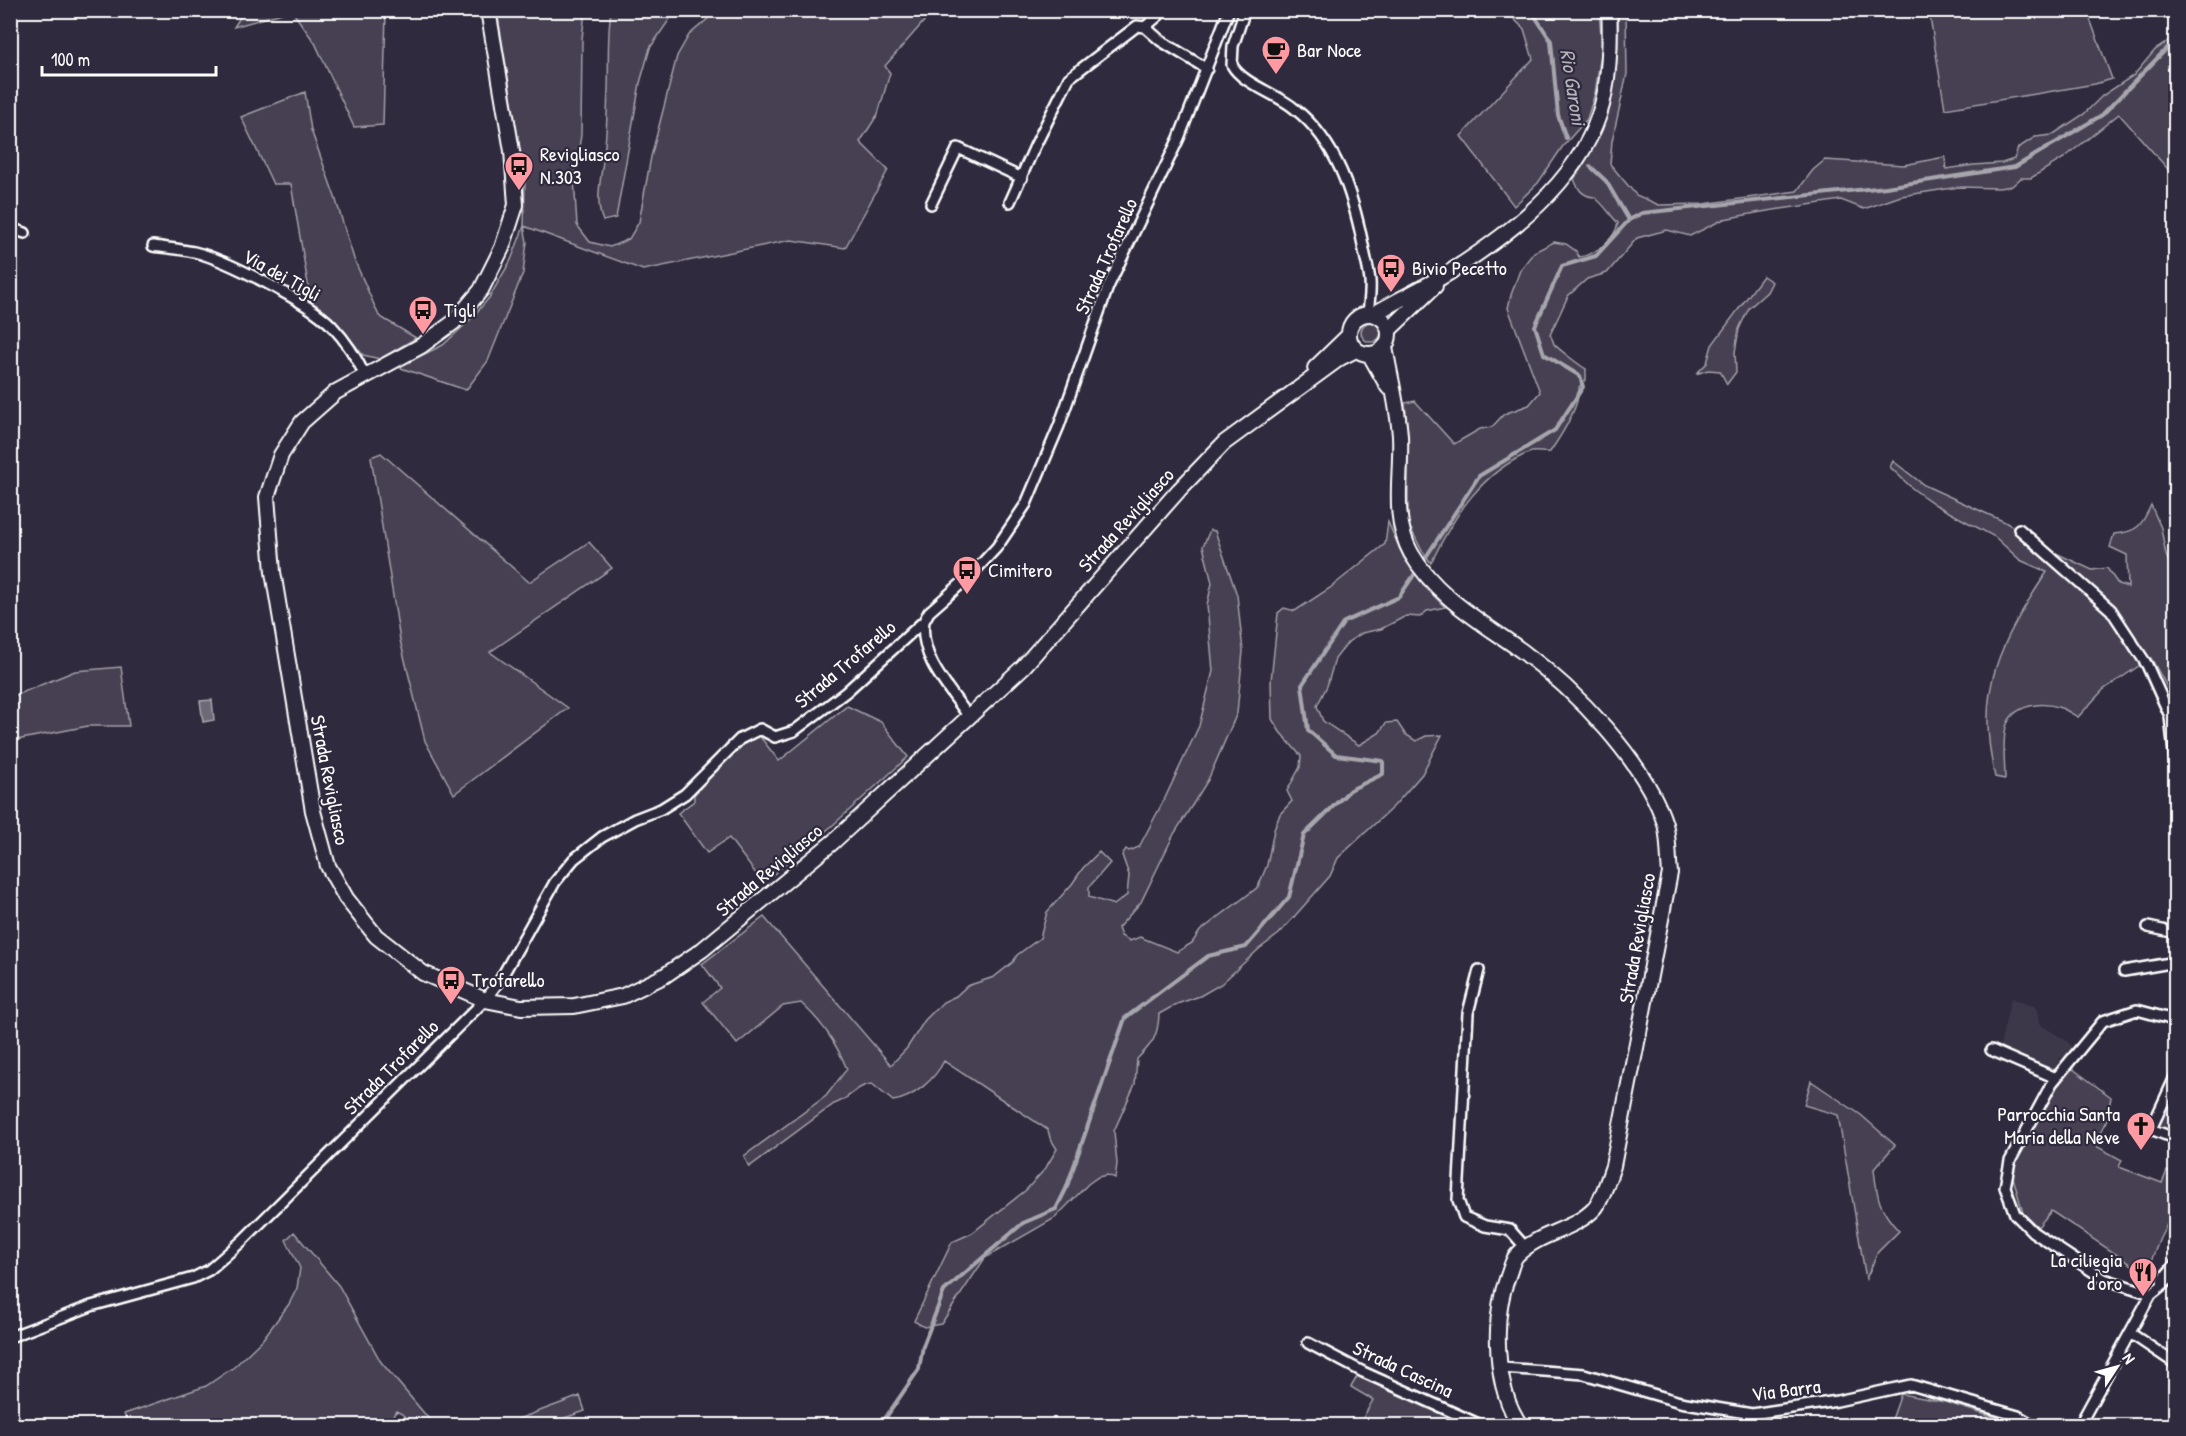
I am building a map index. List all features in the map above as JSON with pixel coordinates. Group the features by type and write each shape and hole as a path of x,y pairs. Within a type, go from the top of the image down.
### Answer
{"street":[{"name":"Strada Revigliasco","path":"488,10 512,151 516,205 502,248 481,290 454,322 421,346 336,392 302,422 281,455 267,497 273,572 313,811 328,866 346,898 376,936 423,973 485,1000 521,1007 574,1006 623,996 664,976 702,950 832,842 1023,667 1179,490 1224,443 1340,358 1356,350"},
{"path":"1145,27 1165,10"},
{"name":"Strada Trofarello","path":"11,1337 91,1306 193,1278 209,1269 242,1241 485,1000 500,980 555,882 574,859 602,837 635,819 661,809 685,794 740,740 760,729 775,737 794,731 846,692 924,621 929,612 971,575 997,547 1026,504 1059,426 1108,287 1179,138 1229,10"},
{"path":"1245,10 1233,46 1232,65 1242,77 1295,108 1311,122 1332,153 1351,195 1358,221 1370,281 1371,314 1381,317 1389,330 1450,272 1526,216 1557,186 1582,149 1599,115 1609,61 1609,10"},
{"path":"1010,202 1069,78 1137,26 1145,27 1161,41 1207,69"},
{"path":"931,204 958,148 1022,178"},
{"path":"10,228 25,233"},
{"name":"Via dei Tigli","path":"153,246 195,252 213,259 243,272 311,310 331,325 350,347 365,376"},
{"name":"Strada Revigliasco","path":"1275,406 1348,336 1349,328 1354,320 1361,315 1371,314 1450,272"},
{"name":"Strada Revigliasco","path":"1389,330 1389,339 1385,347 1400,436 1401,525 1411,552 1432,581 1471,618 1522,651 1565,685 1618,743 1649,787 1665,825 1670,873 1613,1166 1596,1208 1578,1221 1536,1239 1515,1257 1503,1290 1497,1337 1505,1395 1521,1425"},
{"path":"1348,336 1356,350 1370,355 1385,347"},
{"name":"Strada Revigliasco","path":"1370,355 1394,398"},
{"path":"2019,528 2111,610 2146,665 2170,716 2175,772"},
{"path":"924,621 922,632 933,666 969,717"},
{"path":"2148,927 2175,933"},
{"path":"2124,971 2175,962"},
{"path":"1479,970 1468,1013 1458,1200 1464,1217 1485,1226 1510,1230 1526,1248"},
{"path":"2153,1293 2104,1280 2033,1232 2015,1214 2005,1187 2010,1161 2041,1101 2072,1056 2103,1022 2136,1010 2167,1018 2175,1023"},
{"path":"1991,1050 2056,1078"},
{"path":"2175,1075 2151,1129 2175,1139"},
{"path":"2079,1425 2153,1293 2175,1263"},
{"path":"2153,1293 2175,1274"},
{"path":"2130,1333 2175,1362"},
{"name":"Strada Cascina","path":"1308,1343 1363,1372 1483,1425"},
{"name":"Via Barra","path":"1502,1368 1584,1374 1680,1402 1752,1414 1837,1401 1911,1385 2018,1416 2035,1425"}],"shaded area":[{"path":"244,10 289,11 234,27"},
{"path":"292,11 386,11 383,125 354,127 315,43"},
{"path":"497,11 585,11 582,39 581,135 574,179 577,225 590,242 610,247 629,239 639,222 651,157 677,56 689,35 717,11 933,11 885,66 890,73 878,114 860,142 888,170 845,248 791,240 643,270 524,226 525,181"},
{"path":"611,11 677,11 650,48 640,83 616,218 603,221 599,205 599,187 605,145"},
{"path":"1506,11 1599,11 1602,47 1595,93 1587,119 1563,146 1538,183 1514,206 1461,136 1533,59 1524,29"},
{"path":"1618,11 1626,11 1627,74 1612,141 1610,164 1636,195 1659,205 1703,204 1797,191 1813,170 1825,160 1904,165 1945,157 1946,169 2002,163 2014,159 2018,148 2035,137 2052,135 2084,114 2102,96 2134,75 2155,50 2166,43 2175,30 2175,177 2119,114 2064,158 2031,178 2021,178 2012,186 1959,187 1901,196 1864,209 1841,200 1724,219 1690,236 1667,230 1637,238 1607,273 1587,279 1568,296 1550,335 1556,346 1586,369 1586,379 1579,387 1573,412 1559,438 1550,452 1531,452 1514,460 1484,483 1459,513 1431,563 1408,523 1408,435 1405,403 1415,401 1454,444 1480,429 1492,427 1504,414 1529,405 1540,392 1508,308 1520,270 1534,252 1554,242 1566,244 1576,251 1579,257 1585,256 1598,250 1609,241 1616,229 1618,223 1604,206 1594,197 1581,191 1574,179 1597,139 1611,99 1617,57"},
{"path":"1929,11 2087,11 2112,79 2095,84 1945,109"},
{"path":"305,92 311,130 354,259 379,316 416,338 380,359 363,355 333,319 311,302 291,184 273,184 241,117"},
{"path":"524,226 527,242 523,273 488,361 466,390 398,367 443,345 468,322 489,298 511,260"},
{"path":"1763,276 1772,282 1767,292 1749,308 1739,329 1735,352 1736,372 1727,384 1720,371 1708,370 1696,374 1707,363 1712,345"},
{"path":"1371,322 1378,325 1381,332 1378,339 1371,342 1364,339 1361,332 1364,325"},
{"path":"381,453 529,582 589,542 612,568 490,652 568,708 454,794 425,741 400,640 371,457"},
{"path":"1893,461 1924,485 2005,522 2058,554 2092,570 2107,568 2118,584 2128,587 2127,555 2110,547 2114,534 2129,531 2138,526 2151,505 2161,528 2166,555 2175,577 2175,693 2172,696 2151,658 2103,690 2078,717 2053,706 2037,705 2021,709 2010,719 2006,727 2005,779 1995,777 1988,718 1990,692 1996,668 2004,645 2016,622 2047,572 2020,560 1995,537 1936,505 1913,489 1890,467"},
{"path":"1388,522 1404,558 1425,587 1445,607 1427,611 1420,617 1406,616 1381,629 1362,633 1348,642 1335,659 1327,686 1317,706 1323,721 1359,745 1379,733 1386,723 1397,722 1405,734 1416,741 1426,736 1442,735 1422,774 1394,806 1338,858 1330,876 1279,934 1221,984 1159,1014 1154,1039 1137,1059 1135,1084 1114,1131 1117,1164 1115,1178 1107,1175 1098,1177 1088,1184 1055,1218 985,1258 941,1324 924,1327 914,1321 952,1242 972,1233 1026,1190 1045,1169 1057,1149 1048,1130 944,1061 923,1087 901,1099 893,1101 872,1084 861,1087 834,1104 749,1167 744,1156 826,1096 847,1069 828,1034 801,1003 783,1006 737,1044 703,1002 720,988 702,964 764,917 891,1065 907,1048 925,1020 943,1002 956,996 967,986 994,977 1013,962 1017,955 1040,938 1047,912 1099,852 1110,863 1089,887 1089,897 1114,905 1127,895 1129,875 1122,855 1126,849 1129,851 1139,847 1165,798 1199,726 1213,671 1207,605 1212,583 1203,546 1210,530 1215,531 1237,595 1243,651 1237,713 1208,780 1174,834 1141,902 1118,928 1121,936 1130,941 1140,937 1177,952 1192,943 1200,931 1258,887 1267,865 1274,830 1280,814 1292,801 1287,791 1300,767 1301,756 1272,719 1271,681 1278,613 1284,608 1295,611 1330,588 1385,544"},
{"path":"121,667 129,726 88,726 11,741 11,697 75,671"},
{"path":"212,700 214,720 203,722 200,701"},
{"path":"847,706 881,722 908,757 833,825 763,883 729,838 707,853 678,813 694,801 694,795 716,770 740,747 758,734 779,761"},
{"path":"2011,998 2036,1007 2041,1025 2067,1041 2073,1048 2068,1060 2061,1057 2055,1071 2049,1074 1999,1050"},
{"path":"2069,1066 2111,1097 2107,1119 2094,1145 2122,1160 2119,1167 2162,1183 2167,1171 2175,1174 2175,1213 2160,1238 2146,1274 2051,1211 2038,1227 2023,1213 2012,1174 2014,1158"},
{"path":"1811,1081 1861,1115 1895,1145 1874,1169 1880,1203 1887,1217 1899,1231 1878,1252 1866,1279 1838,1115 1804,1105"},
{"path":"2162,1111 2175,1116 2175,1136 2155,1128"},
{"path":"294,1232 339,1286 381,1362 429,1419 451,1425 413,1425 396,1411 392,1425 128,1425 124,1414 206,1386 234,1367 262,1340 289,1304 297,1288 300,1268 286,1240"},
{"path":"1358,1375 1472,1425 1359,1425 1373,1400 1351,1387"},
{"path":"1901,1394 1945,1402 1999,1419 1996,1425 1890,1425"},
{"path":"580,1396 585,1411 544,1425 502,1425"}],"waterway":[{"name":"Rio Garoni","path":"1531,10 1551,41 1558,115 1566,138"},
{"path":"1422,563 1479,476 1555,430 1583,387 1580,376 1544,354 1535,326 1562,266 1596,256 1629,220 1642,213 1886,187 2015,167 2102,115 2176,39"},
{"name":"Rio Garoni","path":"1590,166 1606,181 1629,220"},
{"path":"880,1426 919,1369 923,1346 944,1291 1023,1223 1056,1209 1066,1189 1125,1018 1208,956 1246,947 1289,897 1304,835 1350,790 1383,774 1383,761 1336,755 1308,730 1302,685 1344,622 1399,597 1418,569"}],"place":[{"name":"Bar Noce","path":"1276,76"},
{"name":"Revigliasco N.303","path":"519,192"},
{"name":"Bivio Pecetto","path":"1391,294"},
{"name":"Tigli","path":"423,336"},
{"name":"Cimitero","path":"967,596"},
{"name":"Trofarello","path":"451,1006"},
{"name":"Parrocchia Santa Maria della Neve","path":"2141,1152"},
{"name":"La ciliegia d'oro","path":"2143,1298"}]}
